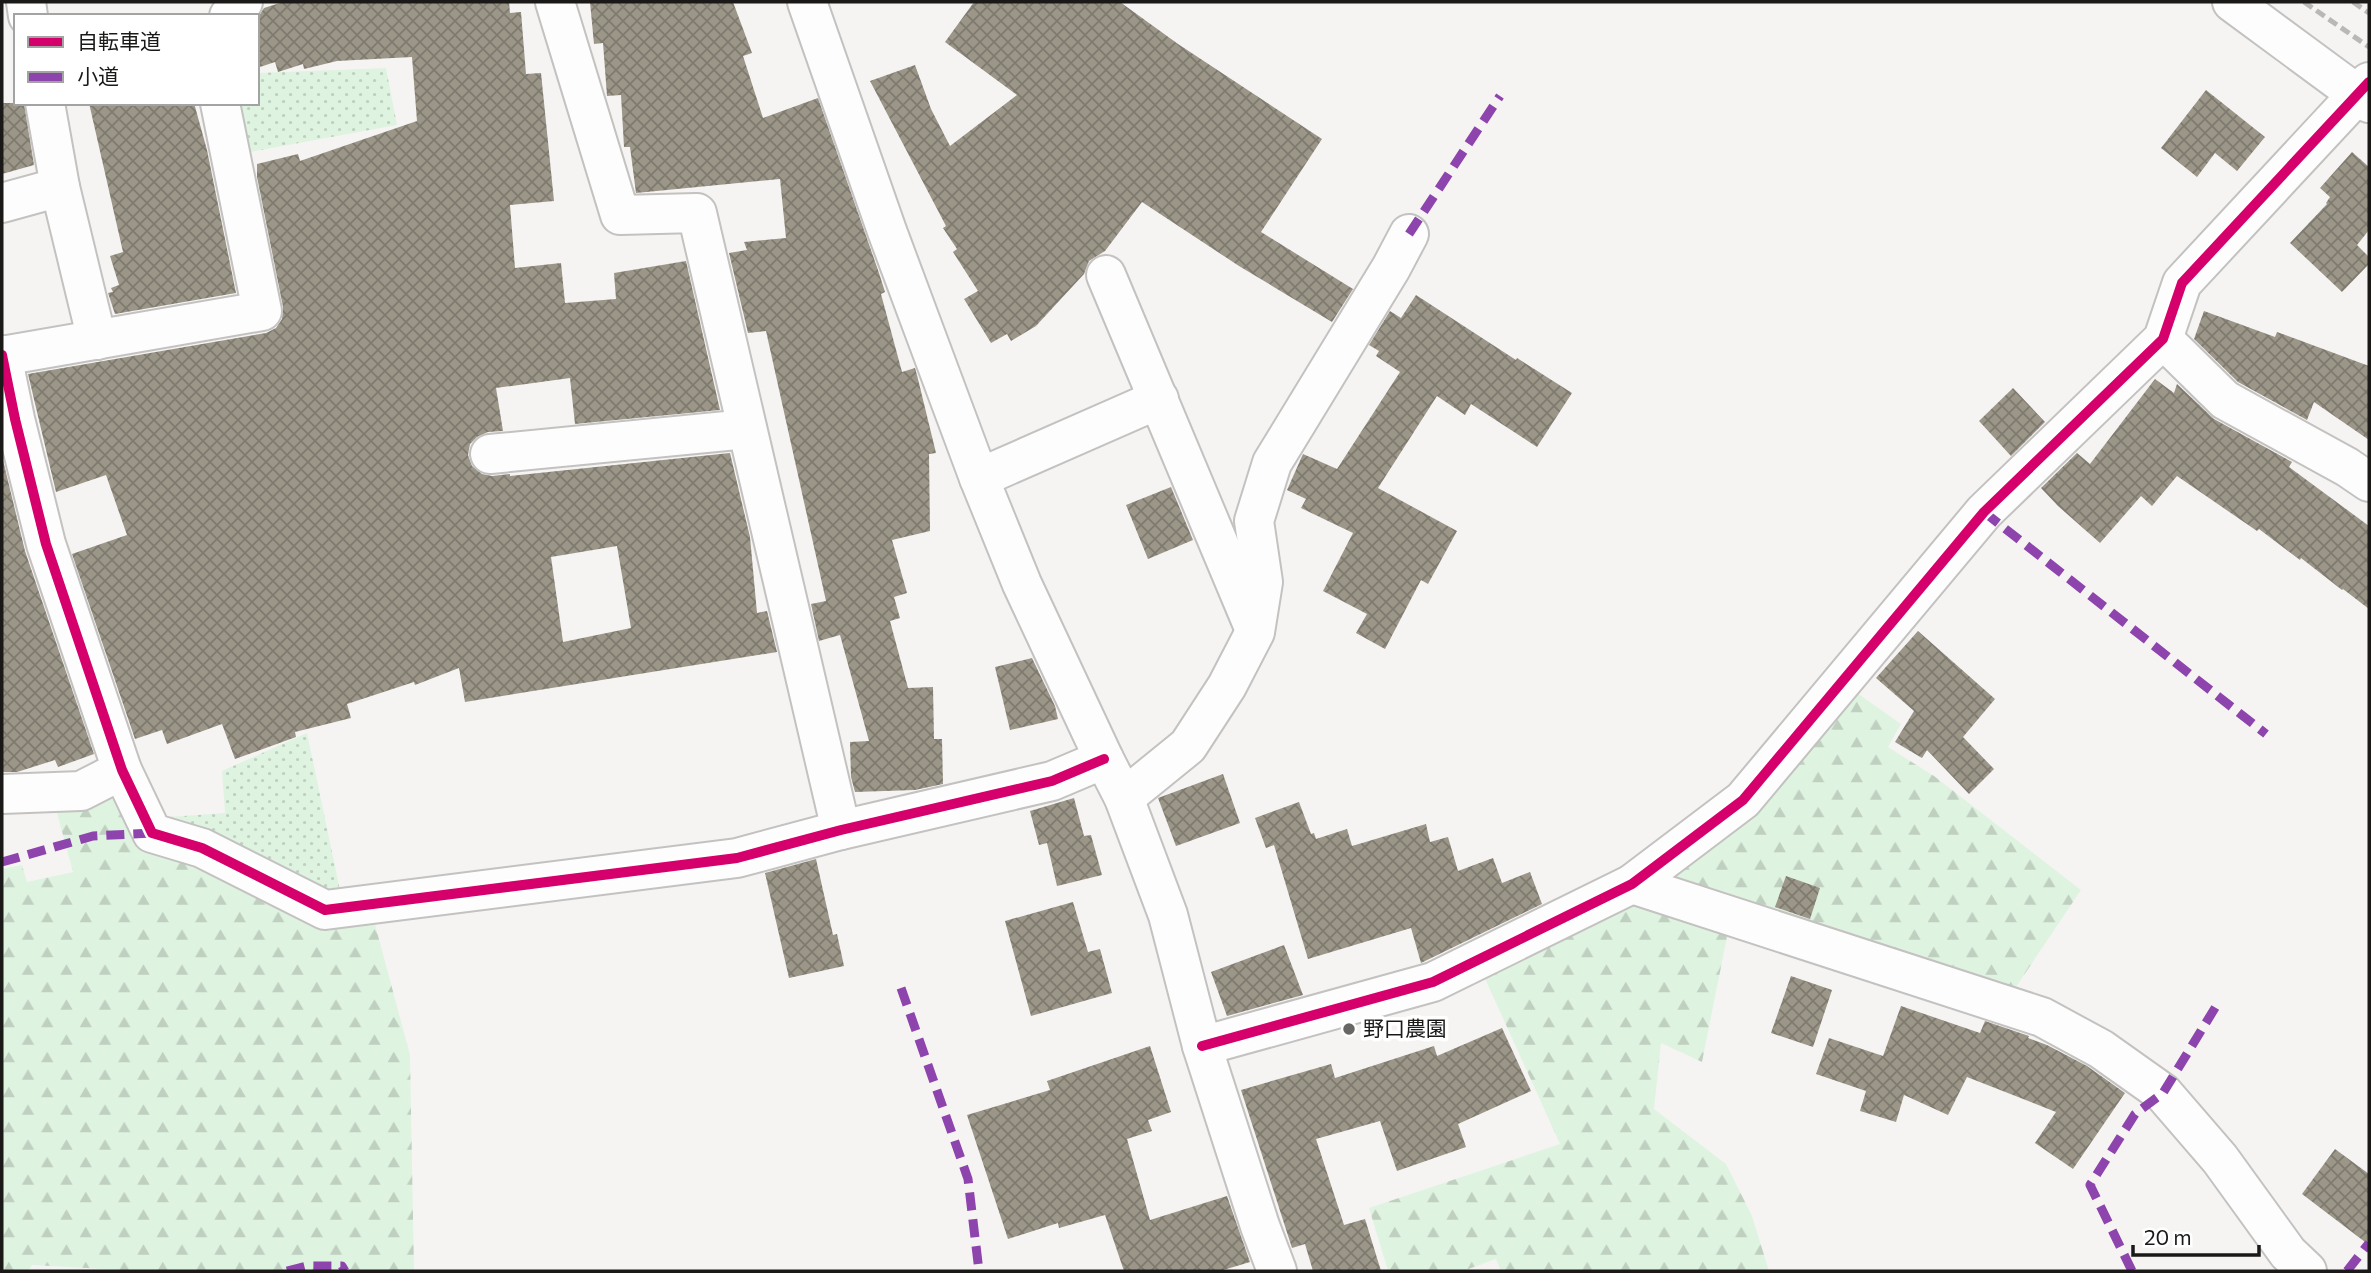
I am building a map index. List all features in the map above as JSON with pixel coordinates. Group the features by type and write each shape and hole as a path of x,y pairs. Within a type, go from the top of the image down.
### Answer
{"street":[{"path":"555,2 620,215 697,213 841,830"},
{"path":"807,2 887,232 979,478 1022,584 1124,798 1168,915 1202,1046 1277,1271"},
{"path":"1202,1046 1433,982 1632,884 1743,800 1984,512 2163,339 2182,283 2365,93 2232,2"},
{"path":"45,105 61,187 97,340"},
{"path":"220,105 262,311 2,355 8,421 39,522 122,770 152,833 202,848 325,910 737,858 841,830 1052,781 1104,759"},
{"path":"2,203 61,187"},
{"path":"1124,798 1188,746 1227,686 1255,632 1262,582 1254,521 1272,463 1409,234"},
{"path":"1106,275 1255,632"},
{"path":"2163,339 2225,400 2347,467 2369,482"},
{"path":"979,478 1159,399"},
{"path":"490,454 747,429"},
{"path":"2,794 81,791 122,770"},
{"path":"1632,884 2042,1017 2102,1049 2163,1093 2220,1159 2288,1253 2307,1271"}],"green space":[{"path":"386,68 397,125 239,154 230,105 259,105 259,73"},
{"path":"1850,688 1901,724 1888,747 1934,776 2081,890 2016,987 1654,877"},
{"path":"307,733 341,895 314,896 155,818 225,813 222,771"},
{"path":"124,799 372,913 410,1055 414,1271 141,1271 32,1265 28,1271 2,1271 2,869 22,865 27,882 73,872 54,802"},
{"path":"1632,895 1729,927 1702,1062 1661,1043 1654,1109 1726,1164 1752,1216 1769,1271 1501,1271 1496,1259 1463,1271 1388,1271 1369,1208 1560,1144 1482,972"}],"building":[{"path":"283,2 509,2 510,13 521,12 526,74 541,73 554,201 510,205 515,268 561,263 565,303 616,299 614,273 686,261 720,410 575,424 570,378 496,388 503,431 488,432 470,444 468,455 472,466 482,474 510,476 730,453 750,537 757,613 767,611 777,652 465,702 459,668 415,685 414,682 347,704 351,718 295,732 296,737 235,759 222,724 167,744 162,730 135,739 72,554 127,535 106,475 56,492 28,374 266,333 276,328 282,319 283,307 257,177 257,164 298,154 300,161 417,121 412,57 337,61 304,69 303,64 278,72 275,62 259,67 259,16 264,8","holes":["617,546 631,628 563,642 551,557"]},
{"path":"590,2 733,2 752,53 743,56 763,118 818,98 885,292 881,294 902,372 915,368 936,453 929,454 930,531 892,540 907,593 894,597 900,618 890,621 908,688 933,687 934,739 942,739 943,784 915,790 855,792 851,777 850,742 869,741 840,635 819,641 811,604 826,601 766,331 748,333 729,253 747,250 744,242 786,238 780,179 636,193 630,147 624,147 621,95 607,96 603,43 594,44"},
{"path":"974,2 1120,2 1178,44 1322,139 1261,232 1353,289 1332,322 1239,266 1142,202 1105,251 1089,261 1084,274 1036,326 1011,341 1007,334 991,343 964,299 978,291 953,252 957,249 943,228 946,226 870,81 915,65 931,109 950,146 1017,95 945,42"},
{"path":"2206,90 2265,137 2237,171 2215,153 2197,177 2161,148"},
{"path":"2,103 24,105 34,165 2,174"},
{"path":"89,105 195,105 207,150 236,293 115,314 108,293 113,292 111,288 119,285 110,256 123,252"},
{"path":"2352,152 2369,167 2369,230 2357,245 2369,257 2369,264 2342,292 2290,243 2327,204 2330,197 2320,188"},
{"path":"1416,295 1572,393 1537,447 1471,404 1465,415 1437,396 1378,488 1457,531 1428,584 1421,580 1385,649 1356,633 1367,614 1323,591 1353,533 1301,508 1306,499 1287,490 1303,454 1337,469 1400,372 1376,356 1379,351 1369,345 1390,311 1401,318"},
{"path":"2204,311 2275,337 2277,332 2369,366 2369,440 2314,402 2307,420 2238,382 2194,339"},
{"path":"2155,379 2174,393 2177,384 2214,419 2292,462 2289,467 2369,526 2369,609 2301,558 2300,560 2259,529 2257,531 2177,476 2152,506 2141,496 2100,543 2041,488 2077,453 2090,464"},
{"path":"2013,388 2045,422 2011,456 1979,421"},
{"path":"2,456 25,551 94,754 58,767 55,760 17,772 2,772"},
{"path":"1171,487 1193,540 1148,559 1126,505"},
{"path":"1918,631 1995,699 1963,737 1994,769 1969,794 1927,750 1922,758 1895,742 1914,711 1876,678"},
{"path":"1032,658 1055,706 1058,719 1010,730 995,667"},
{"path":"1223,774 1240,823 1176,846 1158,798"},
{"path":"1074,798 1084,836 1091,835 1102,875 1057,886 1047,843 1039,845 1030,811"},
{"path":"1299,802 1311,834 1314,833 1316,839 1347,829 1352,846 1426,824 1430,842 1448,837 1458,871 1493,858 1502,883 1530,872 1542,904 1421,963 1411,928 1308,959 1274,845 1266,848 1255,818"},
{"path":"816,859 833,935 837,934 844,966 789,978 765,873"},
{"path":"1786,876 1820,888 1810,919 1775,907"},
{"path":"1073,902 1088,952 1100,949 1112,993 1031,1016 1005,921"},
{"path":"1284,945 1303,995 1227,1016 1211,972"},
{"path":"1791,976 1832,990 1813,1047 1771,1033"},
{"path":"1901,1006 1980,1033 1985,1021 2029,1036 2028,1038 2087,1066 2125,1093 2073,1169 2035,1143 2056,1112 1967,1077 1948,1115 1904,1095 1896,1122 1860,1111 1866,1091 1816,1074 1829,1038 1883,1056"},
{"path":"1502,1028 1531,1091 1458,1124 1466,1147 1397,1171 1380,1121 1316,1139 1344,1225 1365,1219 1381,1271 1313,1271 1305,1244 1292,1248 1241,1090 1331,1064 1335,1078 1434,1046 1437,1056"},
{"path":"1150,1046 1171,1112 1148,1120 1152,1131 1127,1139 1150,1220 1227,1196 1250,1262 1220,1271 1124,1271 1105,1215 1059,1228 1058,1223 1008,1239 967,1115 1050,1090 1047,1081"},
{"path":"2335,1149 2369,1174 2369,1245 2302,1194"}],"railway":[{"path":"2304,2 2369,47"},
{"path":"2353,2 2369,13"}],"marked path":[{"path":"1409,234 1500,96"},
{"path":"1984,512 2266,734"},
{"path":"2,862 93,836 152,833"},
{"path":"901,988 968,1179 979,1271"},
{"path":"2132,1271 2090,1185 2135,1114 2163,1093 2218,1003"},
{"path":"2347,1271 2369,1243"},
{"path":"287,1271 307,1266 342,1266 345,1271"}],"cycle path":[{"path":"1202,1046 1433,982 1632,884 1743,800 1984,512 2163,339 2182,283 2369,82"},
{"path":"2,355 46,544 122,770 152,833 202,848 325,910 737,858 841,830 1052,781 1104,759"}],"place":[{"name":"野口農園","path":"1349,1029"}]}
